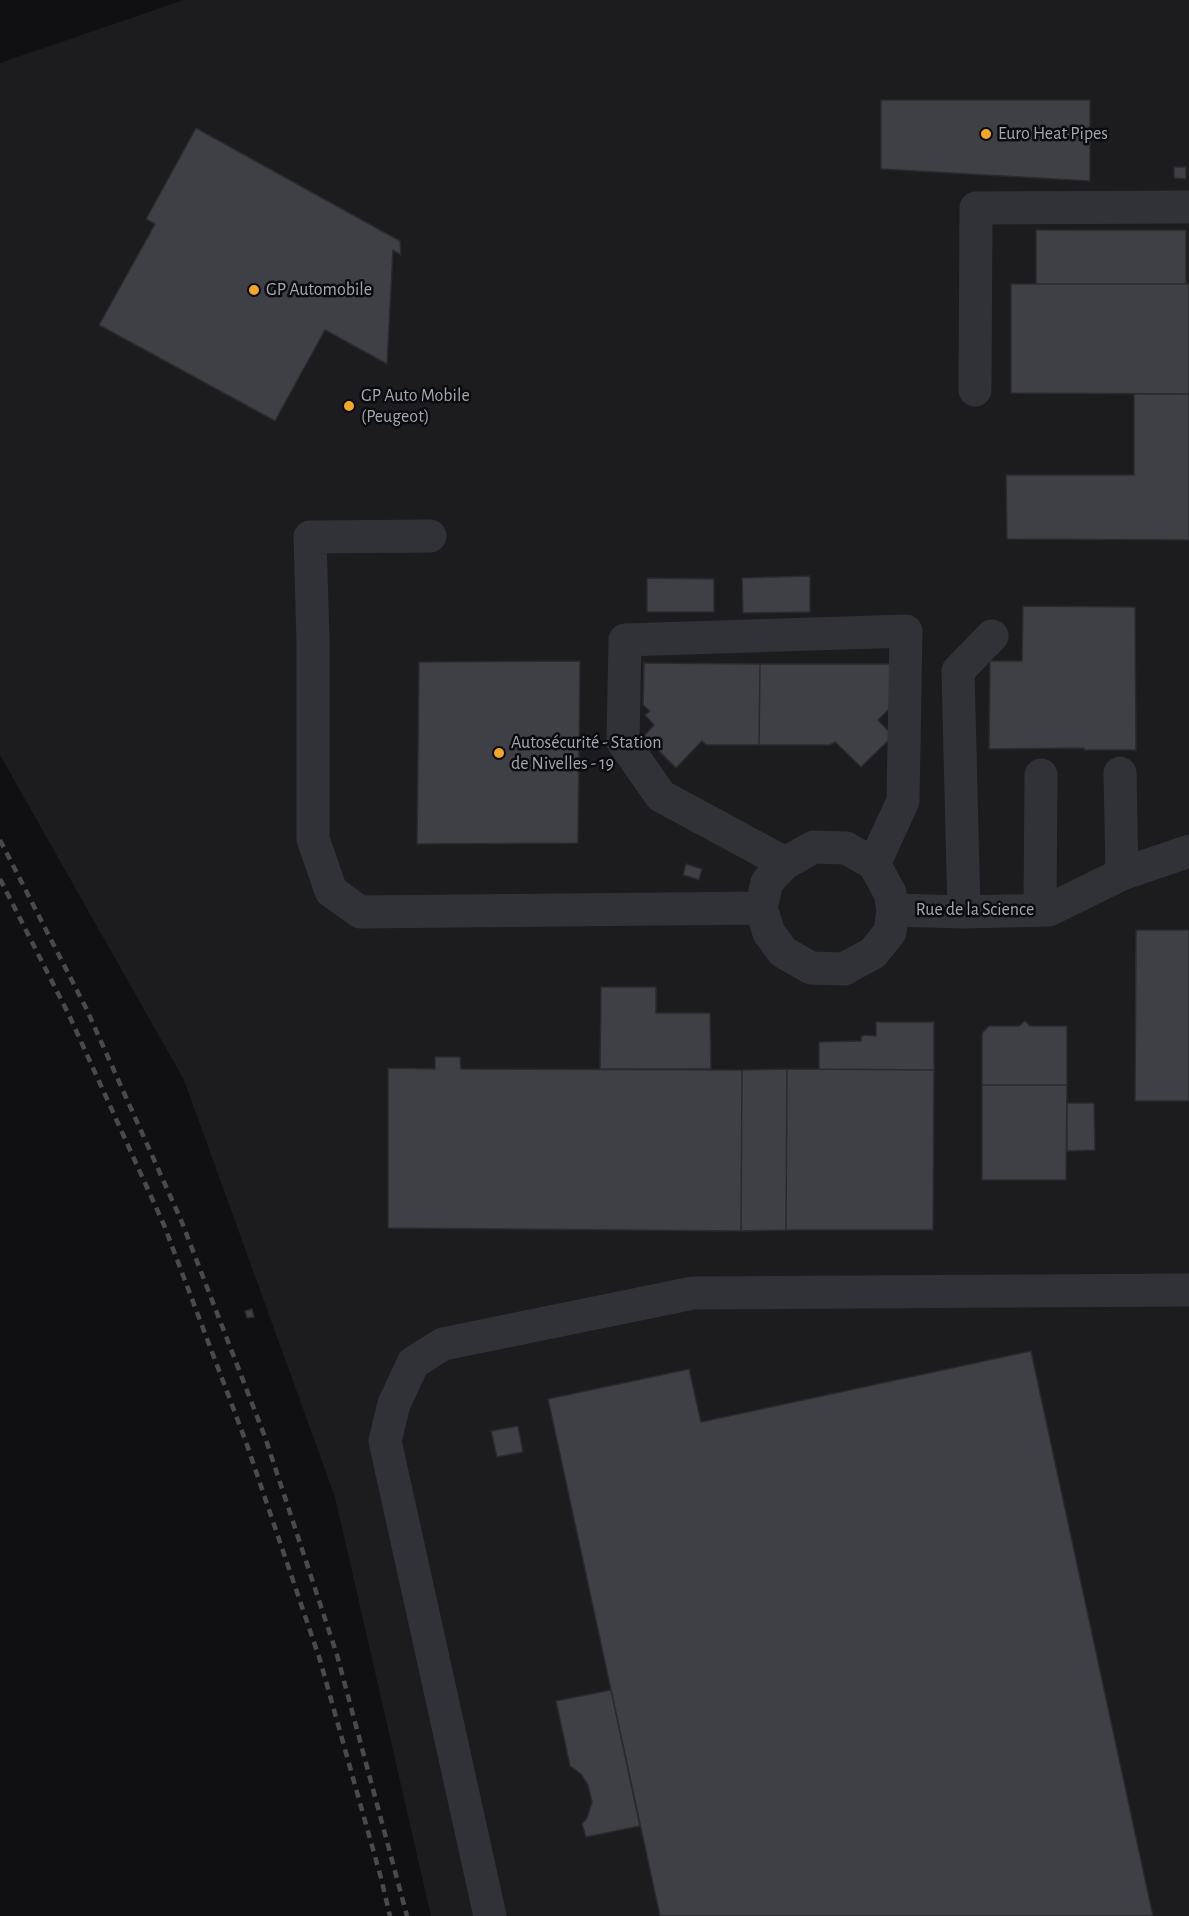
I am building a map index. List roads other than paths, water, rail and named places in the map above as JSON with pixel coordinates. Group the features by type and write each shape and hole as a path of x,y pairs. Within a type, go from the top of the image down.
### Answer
{"street":[{"path":"975,390 976,208 1189,207"},
{"path":"430,536 310,537 313,641 313,839 331,891 360,912 761,908"},
{"path":"785,863 661,796 623,742 625,640 906,631 903,801 874,864"},
{"path":"964,912 958,671 992,636"},
{"path":"1120,773 1122,874"},
{"path":"1040,910 1041,775"},
{"path":"814,847 846,848 874,864 890,893 893,910 890,932 873,953 844,969 811,968 783,952 769,933 761,908 767,882 785,863 814,847"},
{"name":"Rue de la Science","path":"893,910 964,912 1049,910 1122,874 1189,852"},
{"path":"490,1916 385,1441 394,1404 413,1363 443,1344 693,1293 1189,1290"}],"railway":[{"path":"0,840 86,1008 181,1220 265,1437 337,1655 407,1916"},
{"path":"0,879 69,1015 164,1225 246,1442 320,1660 390,1916"}],"place":[{"name":"Euro Heat Pipes","path":"986,134"},
{"name":"GP Automobile","path":"254,290"},
{"name":"GP Auto Mobile (Peugeot)","path":"349,406"},
{"name":"Autosécurité - Station de Nivelles - 19","path":"499,753"}]}
